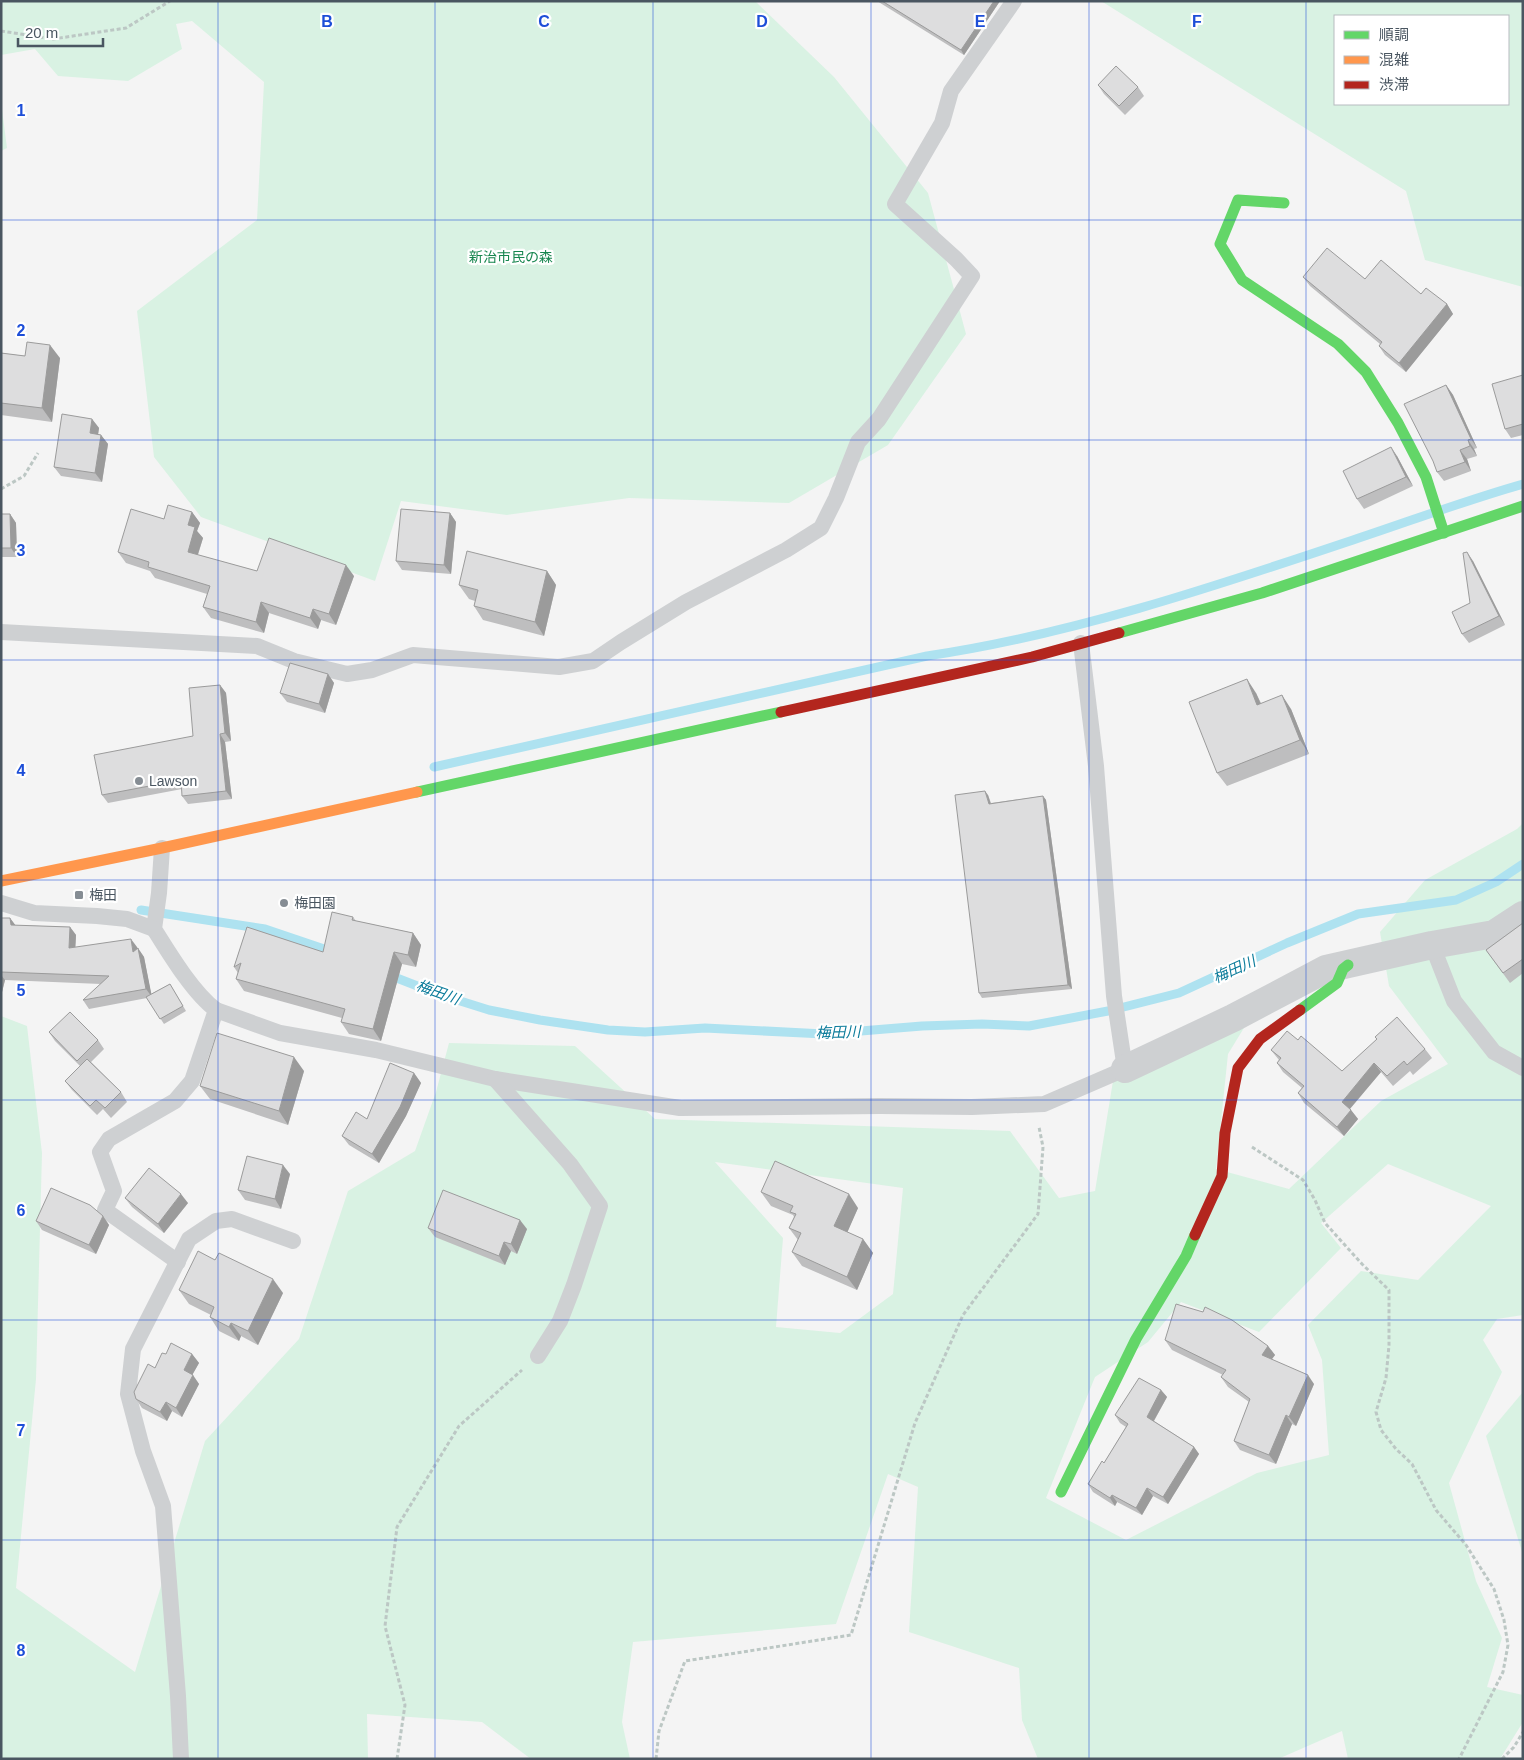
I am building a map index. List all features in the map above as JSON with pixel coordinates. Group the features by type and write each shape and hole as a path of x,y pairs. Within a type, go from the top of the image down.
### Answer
{"street":[{"path":"1284,203 1238,200 1220,244 1242,280 1338,344 1366,372 1398,423 1426,477 1444,533"},
{"path":"1,881 162,848 1032,657 1262,593 1523,506"},
{"path":"1125,1069 1233,1018 1326,969 1432,945 1494,934 1523,915"},
{"path":"1061,1492 1136,1339 1186,1256 1222,1176 1225,1133 1238,1068 1260,1039 1337,983 1343,969 1348,965"}],"lane":[{"path":"1,632 257,646 294,661 347,674 372,670 413,655 559,667 593,661 686,602 786,550 821,528 836,498 858,442 879,419 972,276 895,204 942,123 951,91 1014,1"},
{"path":"162,848 159,893 154,927 181,970 207,1004 216,1010 280,1033 376,1050 495,1079 680,1108 880,1106 972,1108 1044,1104 1125,1069 1118,1033 1114,996 1096,766 1081,643"},
{"path":"1,903 34,913 120,918 154,927"},
{"path":"1432,945 1454,1001 1494,1052 1523,1068"},
{"path":"178,1262 105,1210 114,1191 100,1152 109,1139 175,1101 192,1080 216,1010"},
{"path":"495,1079 570,1164 600,1206 563,1312 538,1356"},
{"path":"181,1759 163,1506 143,1451 128,1394 133,1349 189,1239 216,1221 232,1218 293,1241"}],"path":[{"path":"1,31 53,40 126,28 170,1"},
{"path":"1,489 24,476 38,453"},
{"path":"656,1759 659,1731 684,1661 852,1635 915,1423 963,1315 1038,1214 1043,1147 1035,1104"},
{"path":"1267,1156 1303,1180 1315,1200 1325,1224 1389,1290 1389,1345 1386,1378 1376,1412 1381,1430 1396,1449 1412,1464 1436,1510 1466,1545 1494,1589 1504,1620 1508,1645 1503,1672 1460,1759"},
{"path":"397,1759 405,1705 385,1626 398,1527 460,1426 538,1356"},
{"path":"1502,1759 1514,1747 1523,1732"}],"green space":[{"name":"新治市民の森","path":"1,1 755,1 834,77 928,193 966,334 888,445 789,503 629,498 507,515 401,501 375,581 201,517 154,457 137,311 257,220 264,82 192,21 176,24 182,49 128,81 58,76 35,49 1,55"},
{"path":"1101,1 1523,1 1523,287 1425,260 1406,191"},
{"path":"1,102 7,148 1,151"},
{"path":"1523,823 1523,1315 1497,1319 1483,1340 1502,1372 1449,1483 1476,1581 1502,1638 1487,1687 1523,1695 1523,1722 1500,1759 1348,1759 1342,1731 1278,1759 1038,1759 1022,1720 1019,1668 909,1632 918,1487 888,1474 836,1624 633,1642 622,1722 630,1759 531,1759 482,1722 367,1714 368,1759 1,1759 1,1016 27,1026 42,1153 36,1379 16,1588 135,1672 205,1441 299,1339 348,1191 415,1151 436,1092 449,1043 575,1046 655,1119 1010,1131 1059,1198 1095,1191 1113,1081 1250,1018 1228,1054 1216,1169 1289,1189 1381,1101 1448,1064 1389,986 1380,932 1425,880 1517,829","holes":["715,1162 903,1188 893,1294 840,1333 776,1327 783,1238","1388,1164 1491,1206 1418,1280 1361,1271 1308,1325 1322,1360 1329,1455 1257,1473 1126,1540 1046,1498 1095,1377 1148,1342 1181,1302 1259,1332 1341,1248 1321,1223"]},
{"path":"1523,1392 1523,1555 1486,1436"}],"building":[{"path":"882,1 994,1 961,50"},
{"path":"1116,66 1138,87 1119,106 1098,85"},
{"path":"1327,248 1365,279 1381,260 1421,294 1426,288 1447,304 1399,363 1379,346 1382,342 1303,277"},
{"path":"27,342 50,345 42,408 1,403 1,353 25,356"},
{"path":"1523,375 1523,424 1505,429 1492,384"},
{"path":"1446,385 1471,439 1468,440 1470,446 1460,450 1465,462 1437,472 1404,404"},
{"path":"62,414 92,419 90,433 101,435 95,473 54,467"},
{"path":"1391,447 1406,477 1357,499 1343,471"},
{"path":"168,505 192,512 188,525 195,527 188,552 257,571 269,538 346,565 329,614 313,609 310,618 261,602 256,622 203,607 210,586 148,567 149,562 118,552 131,509 164,519"},
{"path":"401,509 450,513 444,565 396,561"},
{"path":"1,514 10,514 11,548 1,548"},
{"path":"467,551 547,571 535,622 474,606 478,590 459,585"},
{"path":"1467,552 1499,616 1462,634 1452,612 1470,603 1463,553"},
{"path":"290,663 328,674 319,704 280,693"},
{"path":"1247,679 1257,705 1282,695 1300,740 1217,773 1189,702"},
{"path":"220,685 225,733 220,734 226,791 182,796 181,780 102,795 94,755 193,736 189,688"},
{"path":"985,791 989,804 1043,796 1068,985 979,993 955,795"},
{"path":"332,912 353,917 352,920 413,933 408,955 394,952 373,1029 341,1022 345,1009 236,979 241,963 234,967 247,927 323,952"},
{"path":"1,918 10,918 11,925 70,927 69,948 131,939 133,952 138,948 146,989 83,1000 109,976 1,972"},
{"path":"1523,923 1523,959 1503,973 1486,950"},
{"path":"170,984 183,1006 160,1019 146,997"},
{"path":"70,1012 98,1040 77,1061 49,1032"},
{"path":"1397,1017 1425,1049 1407,1065 1404,1061 1387,1076 1374,1063 1342,1102 1351,1110 1337,1127 1298,1093 1304,1086 1277,1063 1281,1058 1271,1050 1287,1031 1298,1040 1301,1036 1342,1071 1377,1039 1375,1037"},
{"path":"217,1033 294,1057 279,1111 200,1086"},
{"path":"87,1059 121,1092 105,1108 96,1100 90,1106 65,1081"},
{"path":"390,1063 414,1073 400,1107 372,1154 342,1136 356,1112 367,1119"},
{"path":"247,1156 283,1165 275,1199 238,1190"},
{"path":"775,1161 849,1194 834,1226 863,1239 847,1277 792,1252 801,1233 789,1228 796,1214 790,1212 793,1206 761,1192"},
{"path":"149,1168 181,1194 158,1224 125,1198"},
{"path":"51,1188 90,1205 103,1216 89,1245 36,1221"},
{"path":"443,1190 520,1220 511,1244 504,1242 499,1256 428,1228"},
{"path":"198,1251 215,1260 219,1253 273,1279 248,1331 231,1323 229,1327 210,1317 214,1307 179,1290"},
{"path":"1176,1304 1203,1312 1205,1307 1232,1320 1268,1346 1262,1355 1308,1375 1289,1417 1286,1415 1269,1455 1234,1441 1250,1399 1221,1377 1226,1370 1165,1340"},
{"path":"171,1343 192,1354 184,1370 193,1375 176,1408 166,1402 160,1412 136,1399 134,1392 148,1364 155,1368 162,1353 166,1354"},
{"path":"1139,1378 1161,1390 1147,1417 1194,1447 1163,1497 1147,1488 1136,1508 1112,1495 1110,1498 1088,1484 1102,1461 1104,1463 1128,1424 1115,1415"}],"waterway":[{"path":"434,767 927,656 980,647 1086,623 1191,593 1523,484"},
{"name":"梅田川","path":"389,975 438,994 489,1010 608,1030 645,1032 705,1028 824,1034 922,1026 982,1024 1029,1026 1108,1011 1179,993 1287,943 1358,914 1456,900 1496,882 1523,864"},
{"name":"梅田川","path":"141,910 265,929 333,952"}],"traffic: fast":[{"path":"1284,203 1238,200 1220,244 1242,280 1338,344 1366,372 1398,423 1426,477 1444,533"},
{"path":"1119,633 1262,593 1523,506"},
{"path":"417,792 781,712"},
{"path":"1300,1010 1337,983 1343,969 1348,965"},
{"path":"1061,1492 1136,1339 1186,1256 1195,1235"}],"traffic: slow":[{"path":"1,881 417,792"}],"traffic: jam":[{"path":"781,712 1032,657 1119,633"},
{"path":"1195,1235 1222,1176 1225,1133 1238,1068 1260,1039 1300,1010"}],"place":[{"name":"Lawson","path":"139,781"},
{"name":"梅田","path":"79,895"},
{"name":"梅田園","path":"284,903"}]}
